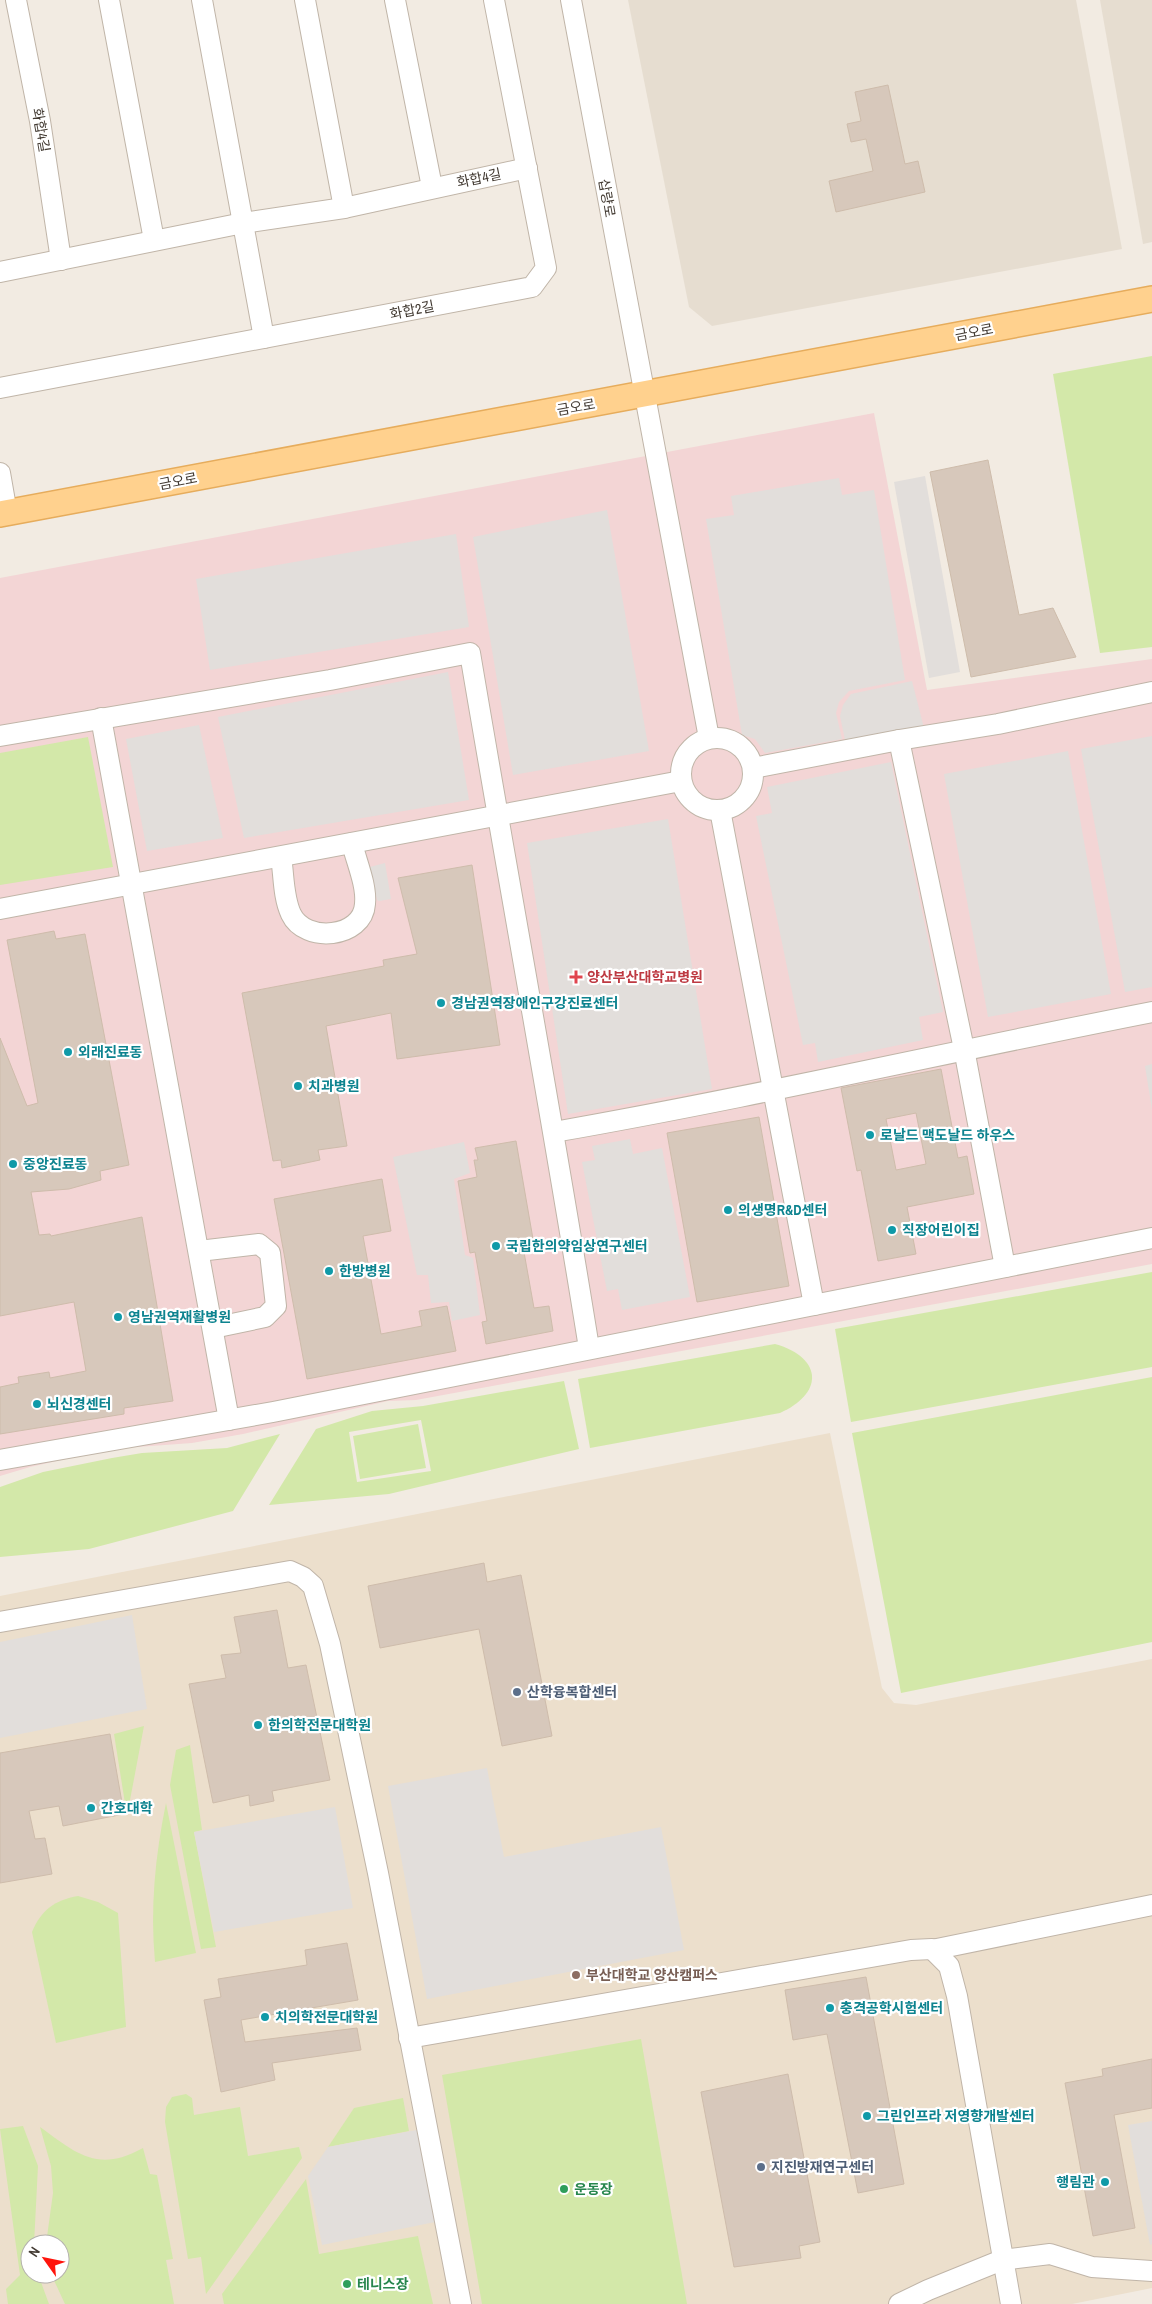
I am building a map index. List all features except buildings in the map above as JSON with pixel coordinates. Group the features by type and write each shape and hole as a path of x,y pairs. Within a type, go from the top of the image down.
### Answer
{"main road":[{"name":"금오로","path":"4,514 1152,299"}],"street":[{"name":"화합4길","path":"16,0 40,121 61,260"},
{"path":"109,0 154,240"},
{"path":"202,0 264,338"},
{"path":"305,0 344,208"},
{"path":"395,0 432,187"},
{"name":"화합2길","path":"0,388 532,287 546,268 494,0"},
{"name":"삽량로","path":"571,0 643,395 709,738"},
{"name":"화합4길","path":"0,272 243,223 344,208 432,187 527,168"},
{"path":"0,474 4,514"},
{"path":"0,736 330,680 470,653 525,980 554,1132 589,1348"},
{"path":"753,768 899,740 998,724 1152,692"},
{"path":"101,718 130,886 229,1420"},
{"path":"721,737 732,740 746,752 753,768 753,780 741,801 731,807 720,810 709,809 691,799 681,781 681,770 687,754 698,742 709,738 721,737"},
{"path":"899,740 964,1049 1005,1267"},
{"path":"0,909 681,781"},
{"path":"720,810 814,1305"},
{"path":"281,857 285,894 292,916 301,926 327,935 344,931 349,927 362,914 365,904 352,843"},
{"path":"554,1132 772,1090 964,1049 1152,1012"},
{"path":"0,1460 229,1420 1152,1238"},
{"path":"199,1251 259,1244 270,1253 276,1306 265,1317 212,1328"},
{"path":"0,1622 290,1571 303,1577 313,1586 330,1644 378,1873 461,2304"},
{"path":"409,2038 911,1950 932,1950 1152,1906"},
{"path":"932,1950 949,1966 957,1996 1011,2304"},
{"path":"899,2304 1002,2260 1050,2254 1092,2267 1152,2271"}],"shaded area":[{"path":"628,0 1076,0 1122,249 712,326 689,307"},
{"path":"1100,0 1152,0 1152,242 1143,244"},
{"name":"양산부산대학교병원","path":"874,413 927,690 1152,659 1152,1264 416,1400 388,1401 243,1434 192,1443 110,1449 30,1467 0,1476 0,578"},
{"path":"925,476 960,672 929,678 894,482"},
{"path":"839,478 842,495 874,490 905,680 849,691 839,702 836,713 842,739 765,753 755,739 742,735 706,519 734,515 731,496"},
{"path":"607,510 649,751 513,775 473,537"},
{"path":"456,534 469,627 210,670 196,579"},
{"path":"448,672 469,800 244,838 218,717"},
{"path":"912,681 924,728 850,744 845,740 840,716 843,705 851,694"},
{"path":"199,725 223,838 147,851 126,739"},
{"path":"1152,736 1152,987 1125,992 1081,749"},
{"path":"1068,751 1111,994 988,1017 944,774"},
{"path":"891,762 943,1012 919,1017 923,1040 818,1062 815,1043 803,1045 756,816 772,813 767,787"},
{"path":"668,819 712,1089 568,1114 527,843"},
{"path":"385,863 391,899 379,901 377,900 370,867"},
{"path":"1152,1064 1152,1110 1145,1066"},
{"path":"630,1139 633,1154 662,1148 690,1297 622,1310 618,1289 607,1291 582,1162 595,1160 592,1146"},
{"path":"464,1142 470,1173 454,1179 465,1255 473,1258 480,1315 452,1321 449,1302 431,1303 428,1275 417,1275 393,1157"},
{"name":"부산대학교 양산캠퍼스","path":"830,1433 882,1688 894,1703 916,1705 1152,1659 1152,2288 1072,2304 0,2304 0,1596"},
{"path":"132,1615 147,1709 0,1738 0,1642"},
{"path":"487,1768 504,1857 661,1827 684,1950 427,1999 388,1786"},
{"path":"335,1807 353,1908 214,1932 194,1832"},
{"path":"1152,2121 1152,2244 1150,2245 1128,2125"},
{"path":"427,2128 445,2220 322,2245 308,2176 328,2147"}],"green space":[{"path":"1152,356 1152,647 1100,653 1053,374"},
{"path":"88,737 113,867 0,885 0,753"},
{"path":"1152,1272 1152,1367 851,1422 835,1329"},
{"path":"775,1344 791,1350 802,1357 809,1366 812,1376 811,1386 805,1396 795,1405 780,1413 590,1448 578,1379"},
{"path":"1152,1377 1152,1642 901,1693 852,1433"},
{"path":"564,1381 579,1449 389,1494 269,1505 316,1429 372,1411 423,1406","holes":["421,1420 431,1471 357,1482 349,1432"]},
{"path":"418,1424 426,1468 360,1479 353,1436"},
{"path":"280,1434 233,1511 89,1549 0,1557 0,1487 43,1472 112,1458 142,1453 227,1448"},
{"path":"144,1726 127,1816 114,1734"},
{"path":"190,1745 202,1830 194,1832 216,1947 201,1949 170,1785 176,1750"},
{"path":"166,1803 196,1953 155,1962 154,1882"},
{"path":"78,1896 98,1902 118,1913 126,2027 56,2043 32,1932 44,1912 50,1907 62,1900"},
{"name":"운동장","path":"641,2039 687,2304 482,2304 442,2075"},
{"path":"186,2094 192,2098 194,2115 240,2107 248,2156 299,2147 302,2158 206,2294 201,2257 188,2259 165,2122 166,2107 172,2097"},
{"path":"403,2098 409,2131 328,2147 354,2108"},
{"path":"23,2126 38,2166 35,2234 20,2234 20,2275 0,2129"},
{"path":"40,2127 65,2145 88,2157 113,2159 143,2148 150,2174 157,2175 173,2259 166,2260 174,2304 65,2304 56,2284 70,2284 70,2234 47,2234 53,2193 51,2166"},
{"name":"테니스장","path":"306,2179 319,2254 418,2236 433,2304 224,2304 222,2294"},
{"path":"20,2275 20,2284 42,2284 49,2304 8,2304 6,2289"}],"place":[{"name":"양산부산대학교병원","path":"576,977"},
{"name":"경남권역장애인구강진료센터","path":"441,1003"},
{"name":"외래진료동","path":"68,1052"},
{"name":"치과병원","path":"298,1086"},
{"name":"로날드 맥도날드 하우스","path":"870,1135"},
{"name":"중앙진료동","path":"13,1164"},
{"name":"의생명R&D센터","path":"728,1210"},
{"name":"직장어린이집","path":"892,1230"},
{"name":"국립한의약임상연구센터","path":"496,1246"},
{"name":"한방병원","path":"329,1271"},
{"name":"영남권역재활병원","path":"118,1317"},
{"name":"뇌신경센터","path":"37,1404"},
{"name":"산학융복합센터","path":"517,1692"},
{"name":"한의학전문대학원","path":"258,1725"},
{"name":"간호대학","path":"91,1808"},
{"name":"부산대학교 양산캠퍼스","path":"576,1975"},
{"name":"충격공학시험센터","path":"830,2008"},
{"name":"치의학전문대학원","path":"265,2017"},
{"name":"그린인프라 저영향개발센터","path":"867,2116"},
{"name":"지진방재연구센터","path":"761,2167"},
{"name":"행림관","path":"1105,2182"},
{"name":"운동장","path":"564,2189"},
{"name":"테니스장","path":"347,2284"}]}
